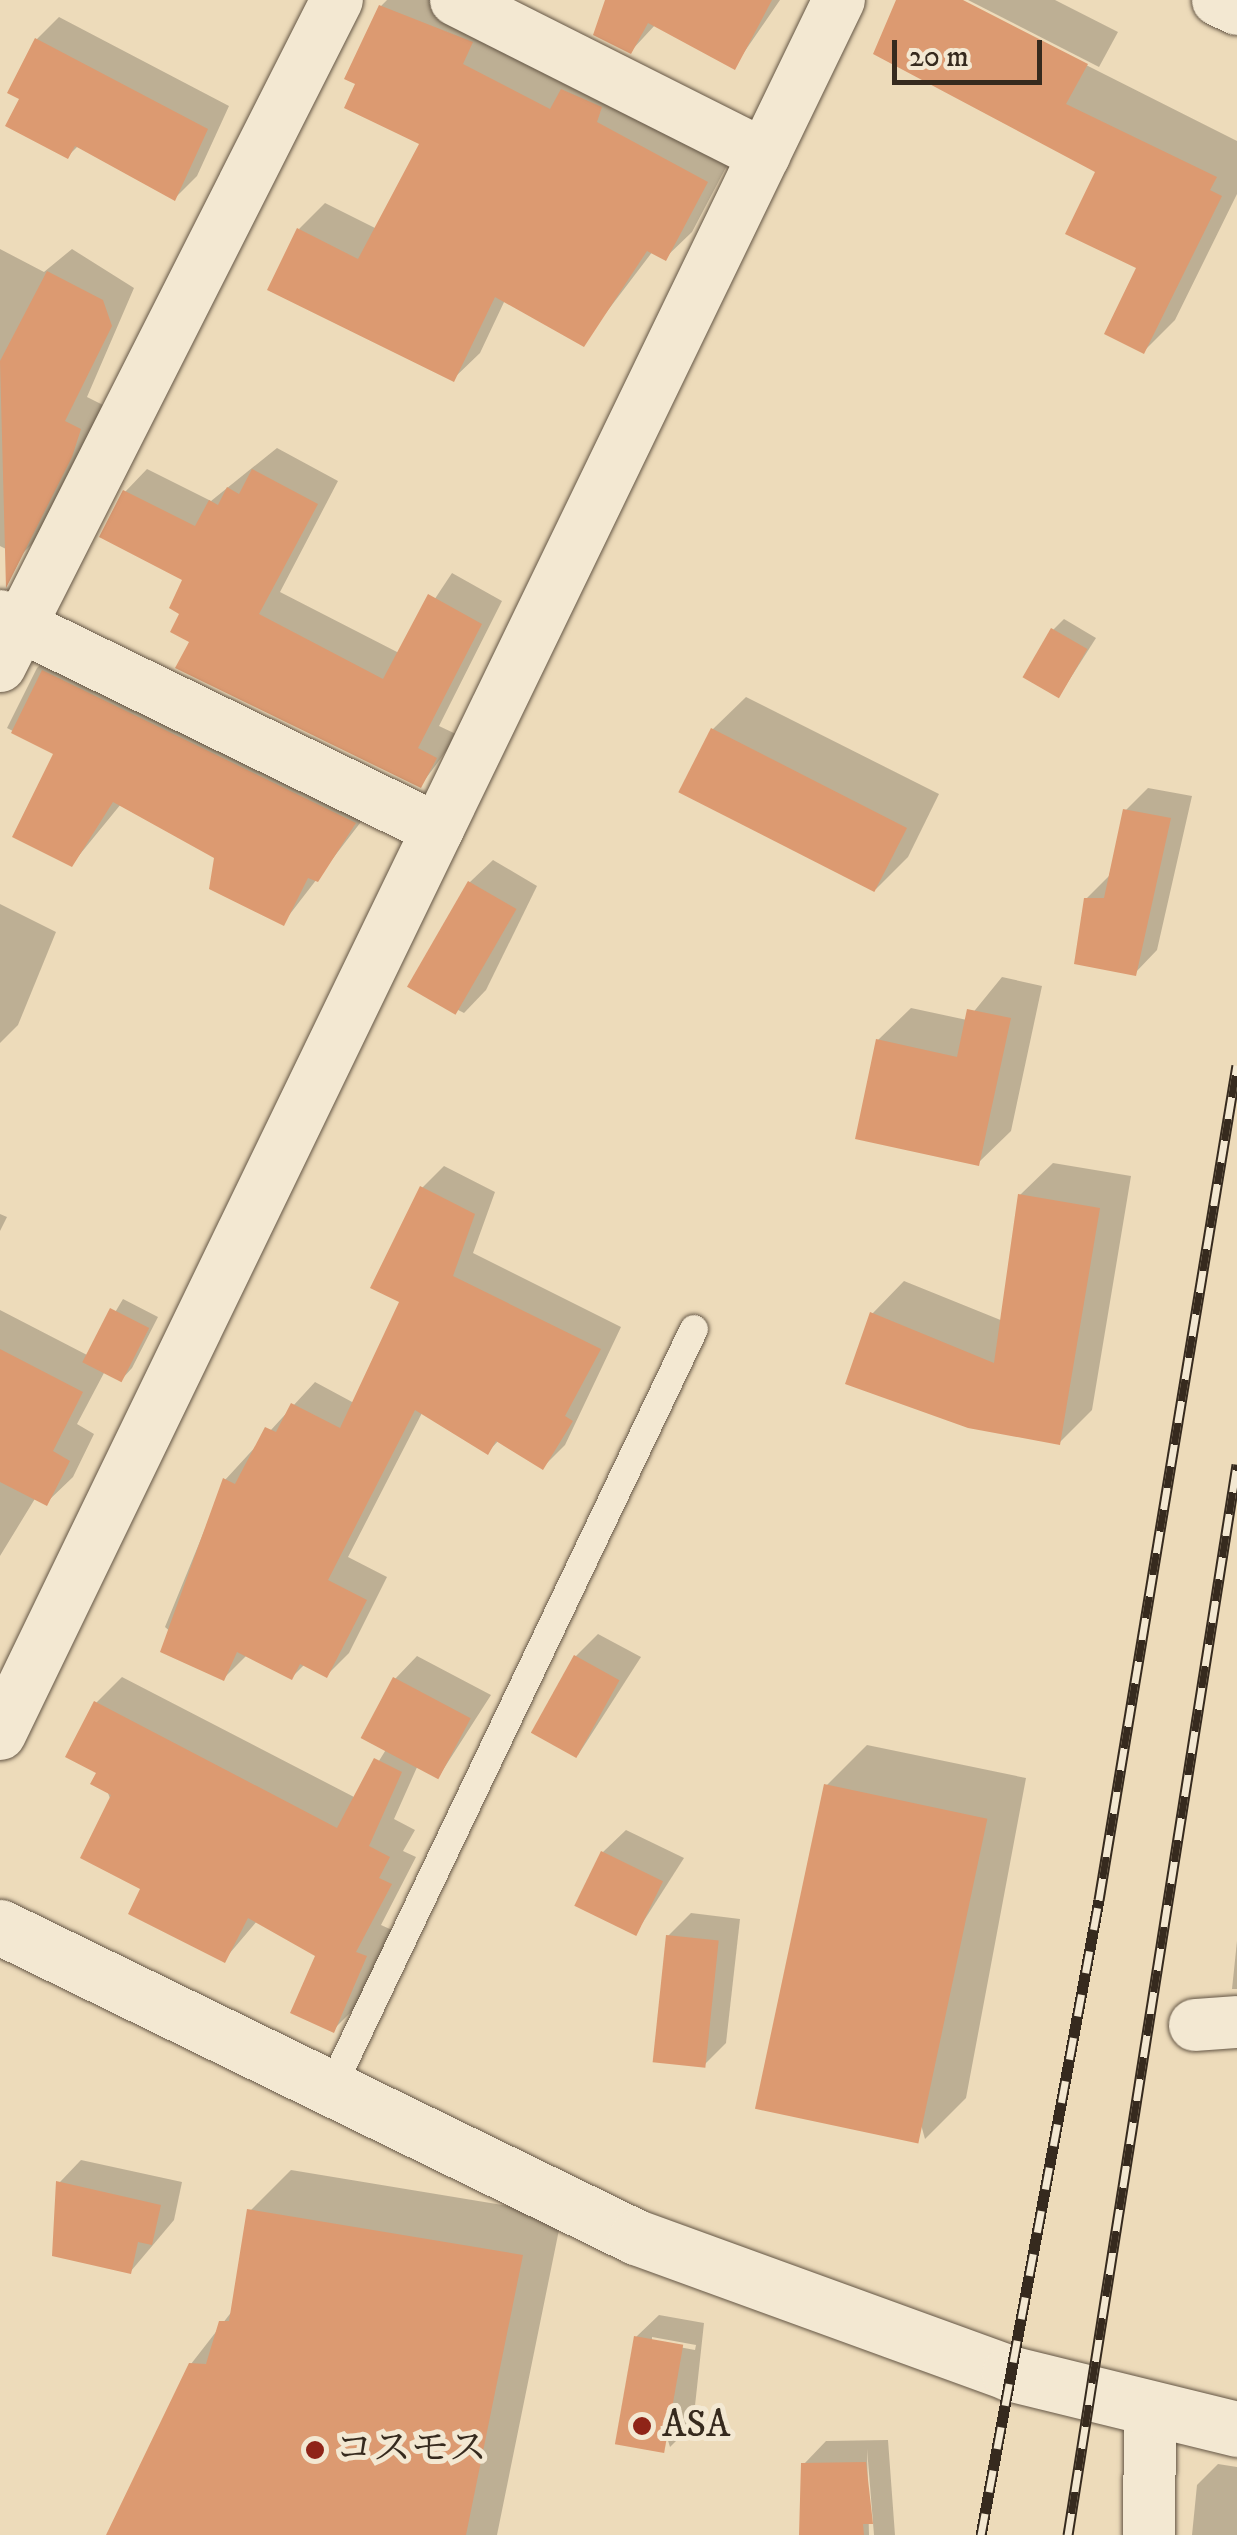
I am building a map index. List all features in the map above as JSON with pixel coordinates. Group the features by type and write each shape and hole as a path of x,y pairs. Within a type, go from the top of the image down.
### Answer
{"street":[{"path":"337,0 7,636 438,830"},
{"path":"456,0 764,156"},
{"path":"0,1734 840,0"},
{"path":"1218,0 1237,9"},
{"path":"0,1926 636,2237 1009,2373 1150,2411 1237,2429"},
{"path":"1149,2535 1150,2411"}],"lane":[{"path":"331,2089 694,1329"}],"building":[{"path":"605,0 772,0 735,70 648,23 631,54 593,35"},
{"path":"896,0 963,0 1088,64 1066,104 1217,177 1210,190 1222,196 1144,354 1104,334 1136,268 1065,234 1095,172 873,54"},
{"path":"379,5 473,42 463,64 550,109 561,89 602,107 597,122 708,182 666,261 647,251 584,347 495,297 454,382 267,290 297,228 358,259 419,144 344,108 355,84 344,79"},
{"path":"35,38 208,129 175,201 75,146 68,159 5,126 19,99 7,93"},
{"path":"47,271 103,300 112,326 65,421 81,429 72,457 6,588 0,361"},
{"path":"252,469 318,504 259,614 383,679 428,594 482,624 418,748 437,758 421,788 175,668 189,642 170,632 179,614 169,608 182,580 99,537 123,490 195,526 209,500 218,505 227,487 239,494"},
{"path":"1051,628 1087,649 1059,698 1022,677"},
{"path":"42,670 356,823 318,882 308,878 284,926 209,889 214,858 113,802 72,867 12,837 53,754 11,733"},
{"path":"711,728 907,828 874,892 678,792"},
{"path":"1123,809 1171,818 1136,976 1074,964 1084,898 1104,898"},
{"path":"468,881 516,909 455,1015 407,987"},
{"path":"967,1009 1011,1018 979,1166 855,1139 876,1039 957,1057"},
{"path":"420,1186 475,1214 453,1276 601,1349 565,1416 573,1421 543,1470 496,1441 488,1455 415,1410 328,1580 367,1600 327,1678 300,1664 292,1680 237,1652 224,1681 160,1652 223,1478 235,1484 265,1427 276,1432 291,1403 340,1428 399,1302 370,1288"},
{"path":"1018,1194 1100,1208 1060,1445 968,1428 845,1384 870,1312 994,1363"},
{"path":"110,1308 149,1328 122,1382 82,1362"},
{"path":"0,1349 83,1392 53,1451 70,1461 47,1506 0,1482"},
{"path":"574,1655 619,1680 576,1758 531,1733"},
{"path":"393,1677 471,1718 438,1779 361,1738"},
{"path":"94,1701 337,1828 374,1758 402,1772 369,1846 390,1857 379,1878 392,1884 356,1952 367,1956 334,2033 290,2013 315,1956 248,1918 225,1963 128,1914 140,1889 80,1858 111,1795 90,1784 96,1773 65,1757"},
{"path":"824,1784 987,1819 918,2143 755,2109"},
{"path":"601,1851 663,1881 636,1936 574,1906"},
{"path":"666,1935 719,1941 705,2068 653,2062"},
{"path":"56,2181 161,2205 152,2245 138,2242 131,2274 52,2256"},
{"name":"コスモス","path":"247,2209 523,2255 466,2535 106,2535 189,2363 206,2364 219,2321 229,2321"},
{"path":"634,2336 683,2345 664,2453 615,2444"},
{"path":"866,2462 873,2524 863,2524 864,2535 799,2535 801,2463"}],"railway":[{"path":"981,2535 1099,1900 1237,1065"},
{"path":"1068,2535 1237,1464"}],"place":[{"name":"ASA","path":"642,2426"},
{"name":"コスモス","path":"315,2450"}]}
